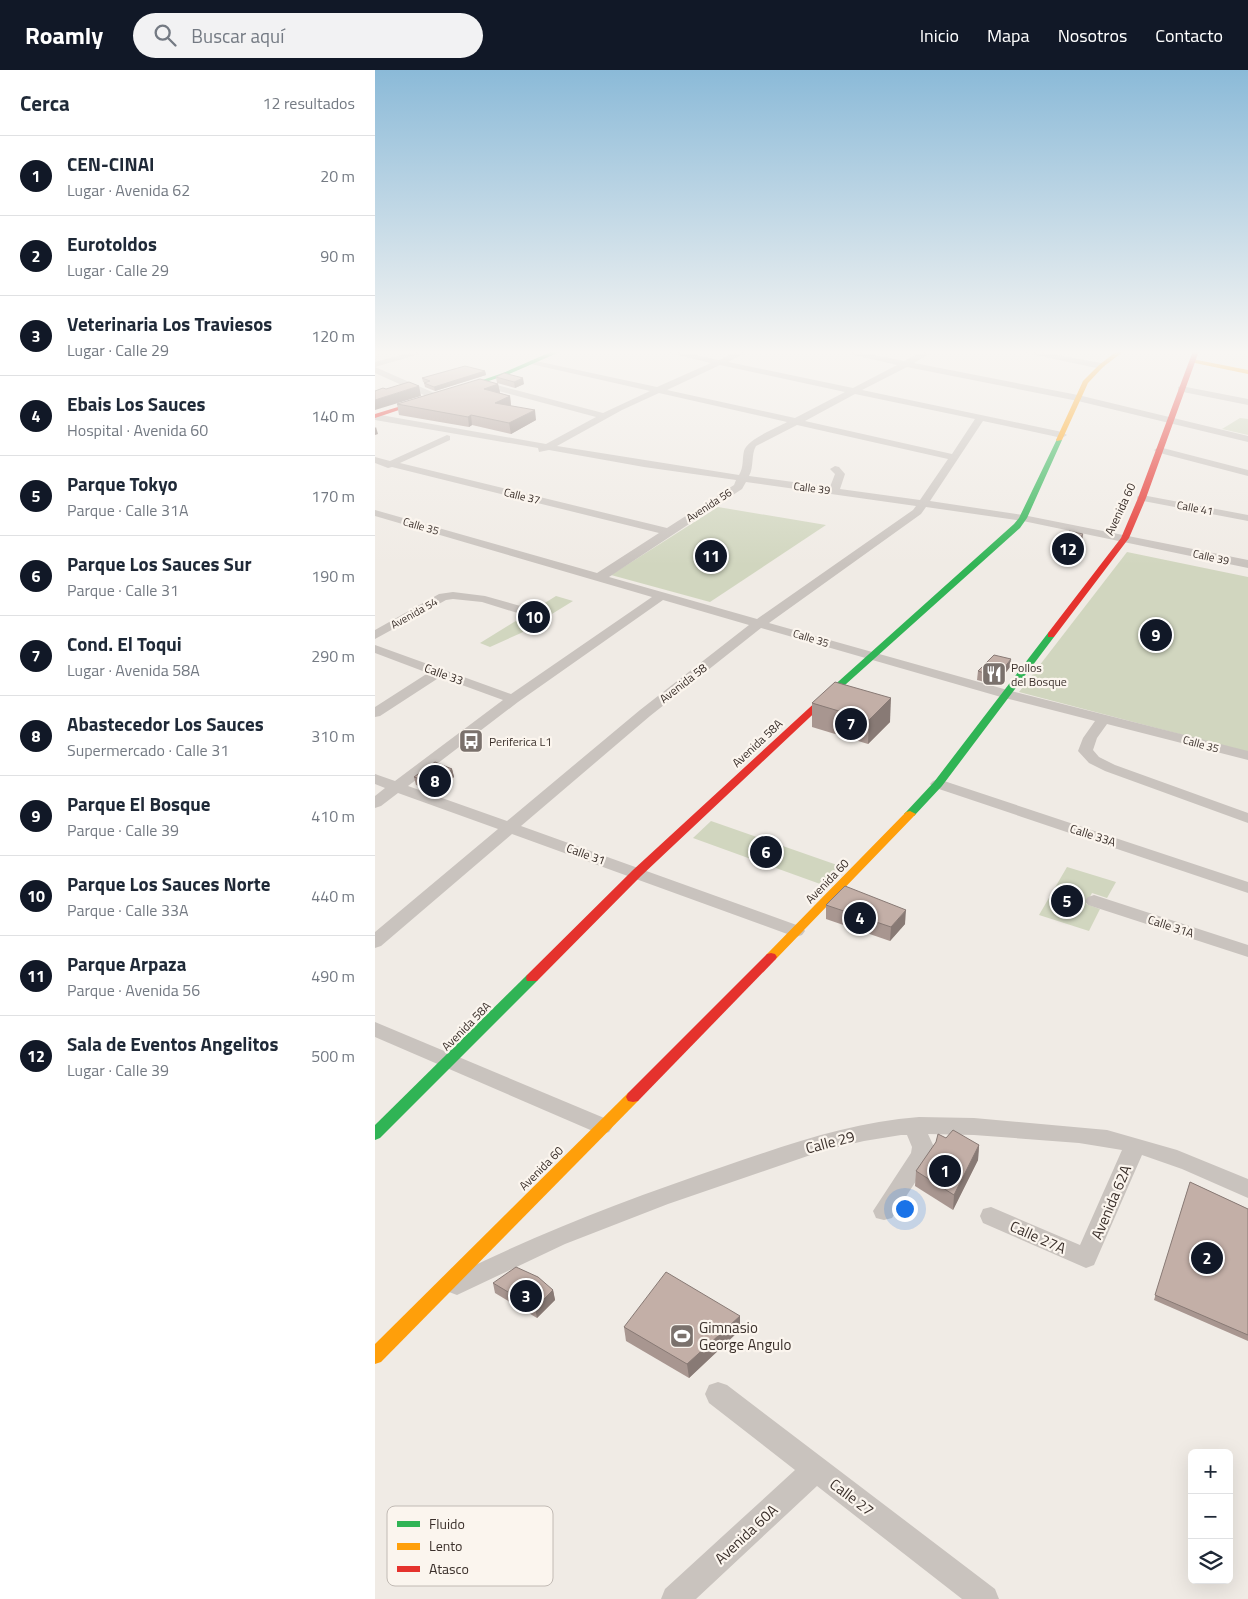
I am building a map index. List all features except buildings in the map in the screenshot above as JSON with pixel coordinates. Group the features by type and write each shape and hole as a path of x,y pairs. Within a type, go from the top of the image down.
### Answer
{"street":[{"name":"Calle 39","path":"405,422 541,451"},
{"path":"541,451 593,422"},
{"name":"Avenida 56","path":"600,577 740,483 747,470 749,449 793,422"},
{"path":"801,422 953,457"},
{"name":"Avenida 58","path":"375,942 645,713 760,623 920,508 978,422"},
{"path":"997,422 1062,435"},
{"name":"Avenida 58A","path":"375,1134 637,873 871,656 1020,522 1067,422"},
{"name":"Avenida 60","path":"375,1356 839,889 937,784 1122,542 1142,498 1169,422"},
{"path":"1179,422 1248,440"},
{"name":"Calle 39","path":"375,425 447,438 740,483 1020,522 1248,564"},
{"path":"375,471 447,438"},
{"path":"1159,450 1248,473"},
{"name":"Calle 37","path":"375,460 668,532"},
{"path":"834,491 840,474 835,469"},
{"name":"Calle 39","path":"740,483 834,491 920,508"},
{"name":"Calle 41","path":"1142,498 1248,518"},
{"name":"Calle 35","path":"378,516 600,577 1006,694 1248,756"},
{"name":"Calle 39","path":"1122,542 1248,572"},
{"path":"454,594 466,595 527,612"},
{"name":"Avenida 54","path":"375,635 443,597 454,594"},
{"path":"375,803 513,699 662,596"},
{"name":"Calle 33","path":"375,649 513,699"},
{"path":"375,713 439,672"},
{"path":"1104,719 1090,738 1085,751 1094,760 1110,768 1248,818"},
{"name":"Calle 31","path":"375,780 796,931"},
{"name":"Calle 33A","path":"937,784 1248,888"},
{"name":"Calle 31A","path":"1094,901 1248,952"},
{"path":"375,1029 603,1126"},
{"path":"884,1211 922,1155 923,1146 914,1126"},
{"name":"Calle 29","path":"430,1299 487,1269 552,1240 659,1197 826,1142 882,1129 914,1126 982,1126 1088,1136 1135,1146 1190,1163 1248,1189"},
{"name":"Avenida 62A","path":"1086,1258 1135,1146"},
{"name":"Calle 27A","path":"991,1216 1086,1258"},
{"name":"Calle 27","path":"718,1394 985,1599"},
{"name":"Avenida 60A","path":"675,1599 816,1469"}],"green space":[{"path":"1233,422 1248,422 1248,435 1222,429"},
{"path":"718,507 826,525 710,602 611,575"},
{"path":"1127,552 1248,577 1248,752 1019,692"},
{"path":"556,596 573,601 521,633 490,647 480,643"},
{"path":"711,821 840,866 823,885 693,838"},
{"path":"1067,867 1116,882 1107,898 1092,893 1086,904 1100,909 1089,931 1039,915"}],"traffic: fast":[{"path":"823,700 1017,526 1023,518 1059,440"},
{"path":"910,814 938,784 1051,635"},
{"path":"375,1134 532,978"}],"traffic: slow":[{"path":"1059,440 1067,422"},
{"path":"771,957 910,814"},
{"path":"375,1356 633,1097"}],"traffic: jam":[{"path":"1051,635 1125,538 1170,422"},
{"path":"532,978 637,873 823,700"},
{"path":"633,1097 771,957"}],"place":[{"name":"Sala de Eventos Angelitos","path":"1068,549"},
{"name":"Parque Arpaza","path":"711,556"},
{"name":"Parque Los Sauces Norte","path":"534,617"},
{"name":"Parque El Bosque","path":"1156,635"},
{"name":"Pollos del Bosque","path":"994,674"},
{"name":"Cond. El Toqui","path":"851,724"},
{"name":"Periferica L1","path":"471,741"},
{"name":"Abastecedor Los Sauces","path":"435,781"},
{"name":"Parque Los Sauces Sur","path":"766,852"},
{"name":"Parque Tokyo","path":"1067,901"},
{"name":"Ebais Los Sauces","path":"860,918"},
{"name":"CEN-CINAI","path":"945,1171"},
{"name":"Eurotoldos","path":"1207,1258"},
{"name":"Veterinaria Los Traviesos","path":"526,1296"},
{"name":"Gimnasio George Angulo","path":"682,1336"}]}
